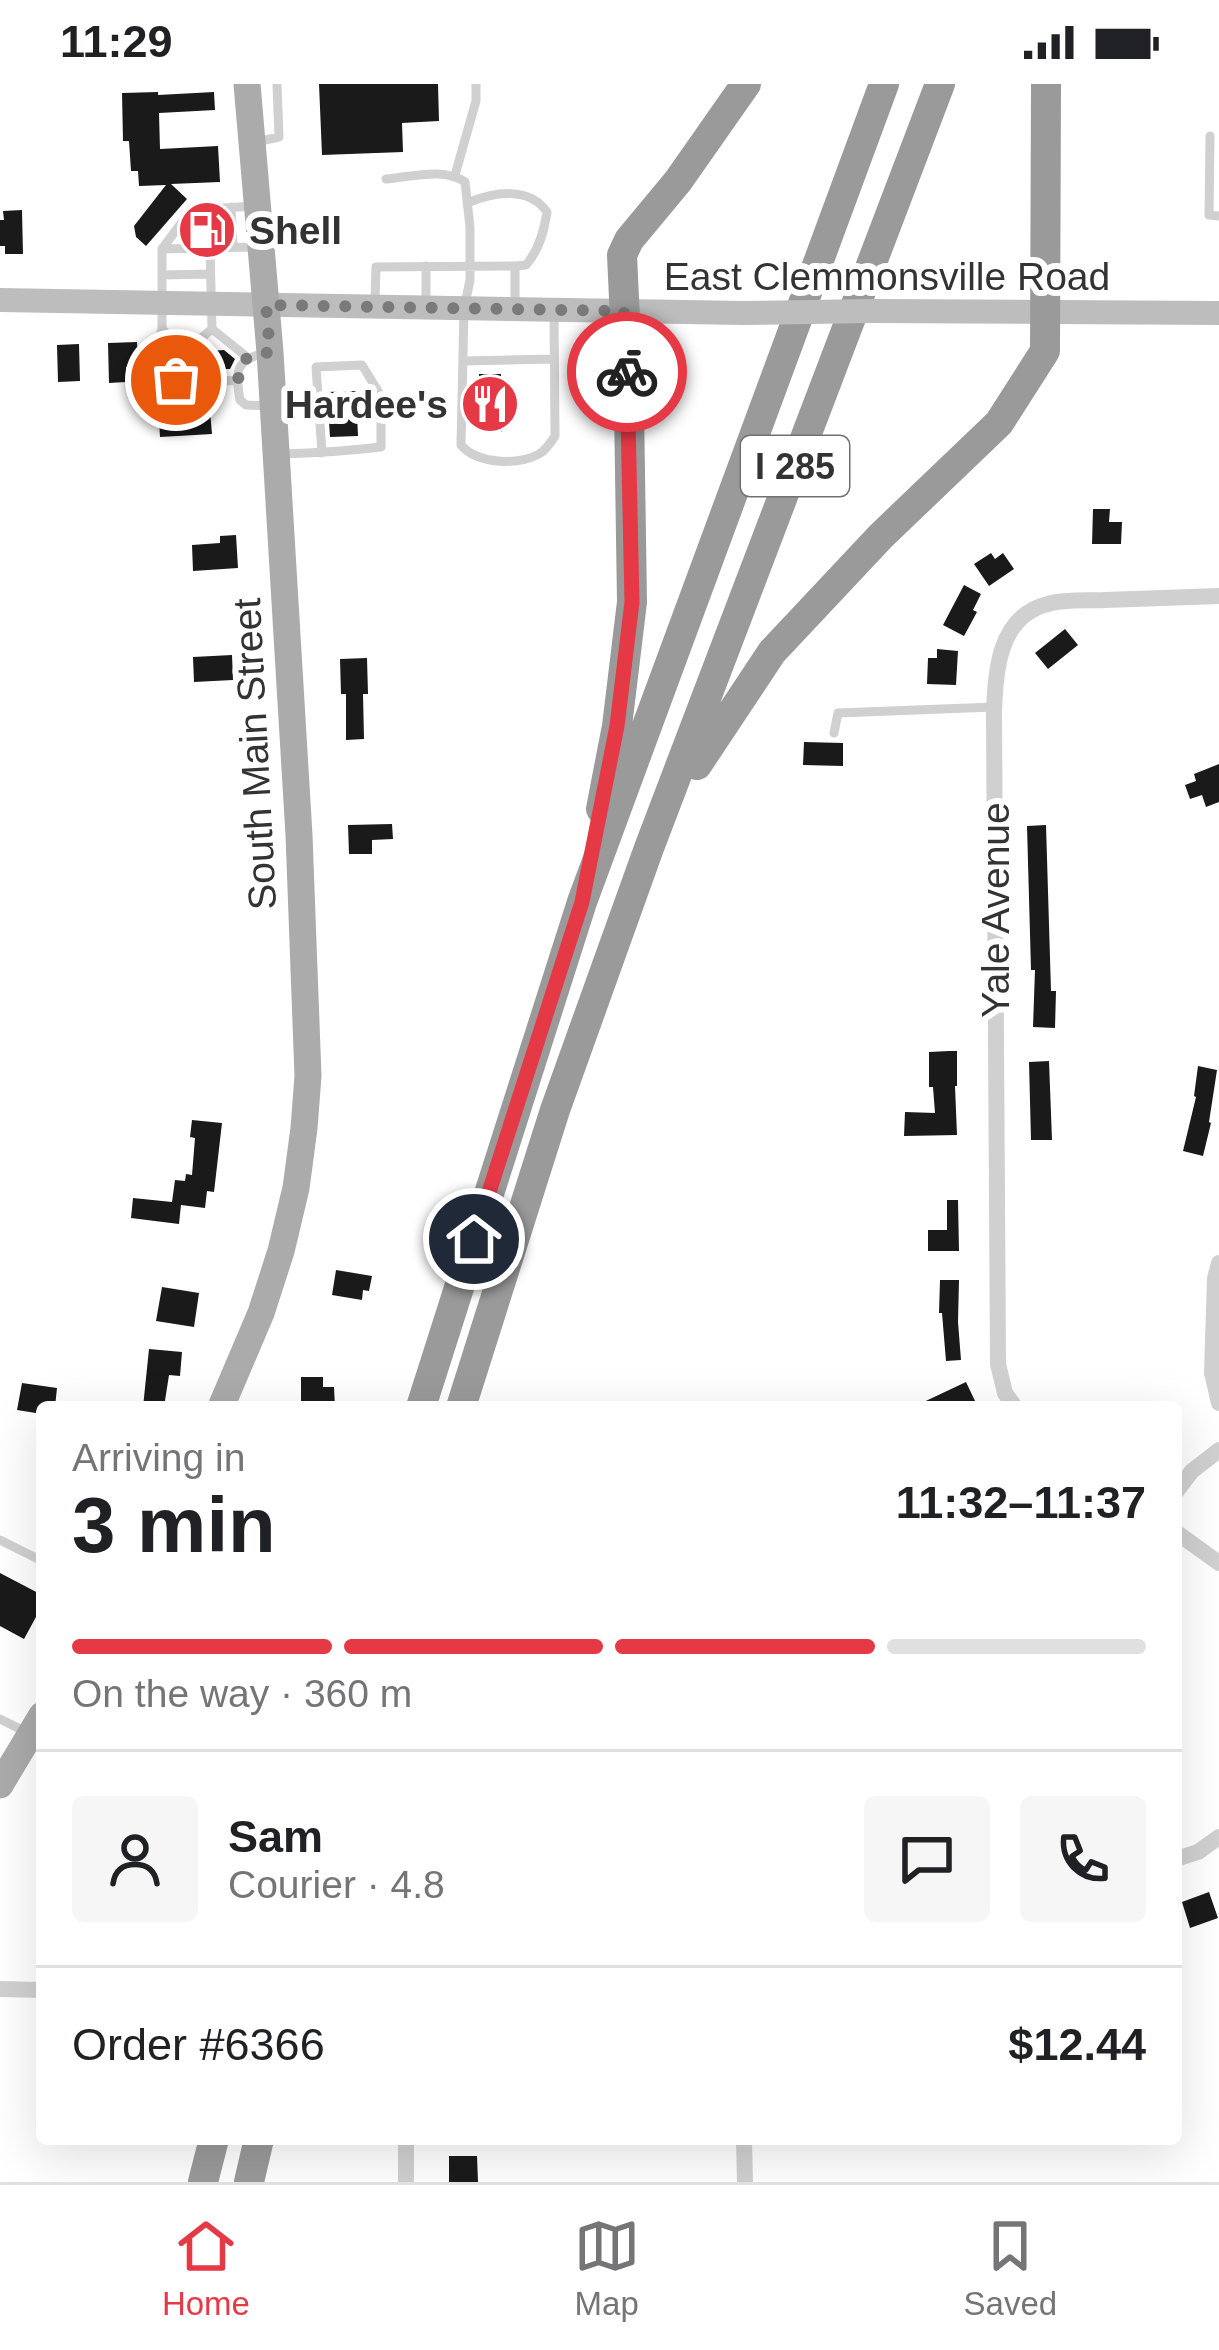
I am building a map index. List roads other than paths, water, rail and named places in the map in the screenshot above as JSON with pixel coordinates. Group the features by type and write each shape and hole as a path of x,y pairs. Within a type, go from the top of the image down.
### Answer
{"highway":[{"path":"582,902 617,726 632,602 622,256 629,240 678,181 746,84"},
{"name":"I 285","path":"423,1401 582,902 884,84"},
{"name":"I 285","path":"463,1401 554,1110 940,84"},
{"path":"649,848 712,738 772,652 881,536 999,423 1045,350 1046,84"},
{"path":"203,2182 212,2145"},
{"path":"249,2182 258,2145"}],"main road":[{"name":"South Main Street","path":"223,1401 261,1313 281,1251 296,1189 308,1076 273,406 259,354 266,305 246,247 243,207 250,144 247,84"},
{"name":"East Clemmonsville Road","path":"0,300 212,317 266,305 1219,314"},
{"path":"0,1785 36,1724"}],"street":[{"name":"Yale Avenue","path":"1011,1401 998,1364 995,669 1018,622 1044,605 1219,596"},
{"path":"1219,1264 1213,1373 1219,1402"},
{"path":"1182,1484 1219,1450"},
{"path":"1182,1536 1219,1563"},
{"path":"1182,1857 1219,1837"},
{"path":"0,1989 36,1990"},
{"path":"406,2145 406,2182"},
{"path":"745,2145 745,2182"}],"lane":[{"path":"250,144 279,137 277,84"},
{"path":"455,175 476,101 476,84"},
{"path":"1210,136 1209,215 1219,216"},
{"path":"386,179 455,175 465,182 470,280 464,309 461,445 478,459 495,462 538,455 554,436 554,310"},
{"path":"375,307 376,267 526,265 536,251 547,212 541,203 533,197 503,193 467,203"},
{"path":"238,381 159,378 154,357 162,316 162,249 191,210 210,215 243,207"},
{"path":"162,249 210,243 246,247"},
{"path":"210,243 212,317 259,354 240,364 240,400 246,405 273,406"},
{"path":"426,266 427,308"},
{"path":"515,266 515,310"},
{"path":"162,275 211,274"},
{"path":"463,361 554,359"},
{"path":"276,454 322,453 381,447 381,396 362,365 316,367 322,453"},
{"path":"834,733 838,712 994,707"},
{"path":"0,1540 36,1558"},
{"path":"0,1720 36,1724"}],"place":[{"name":"Shell","path":"207,230"},
{"name":"Hardee's","path":"490,404"}]}
